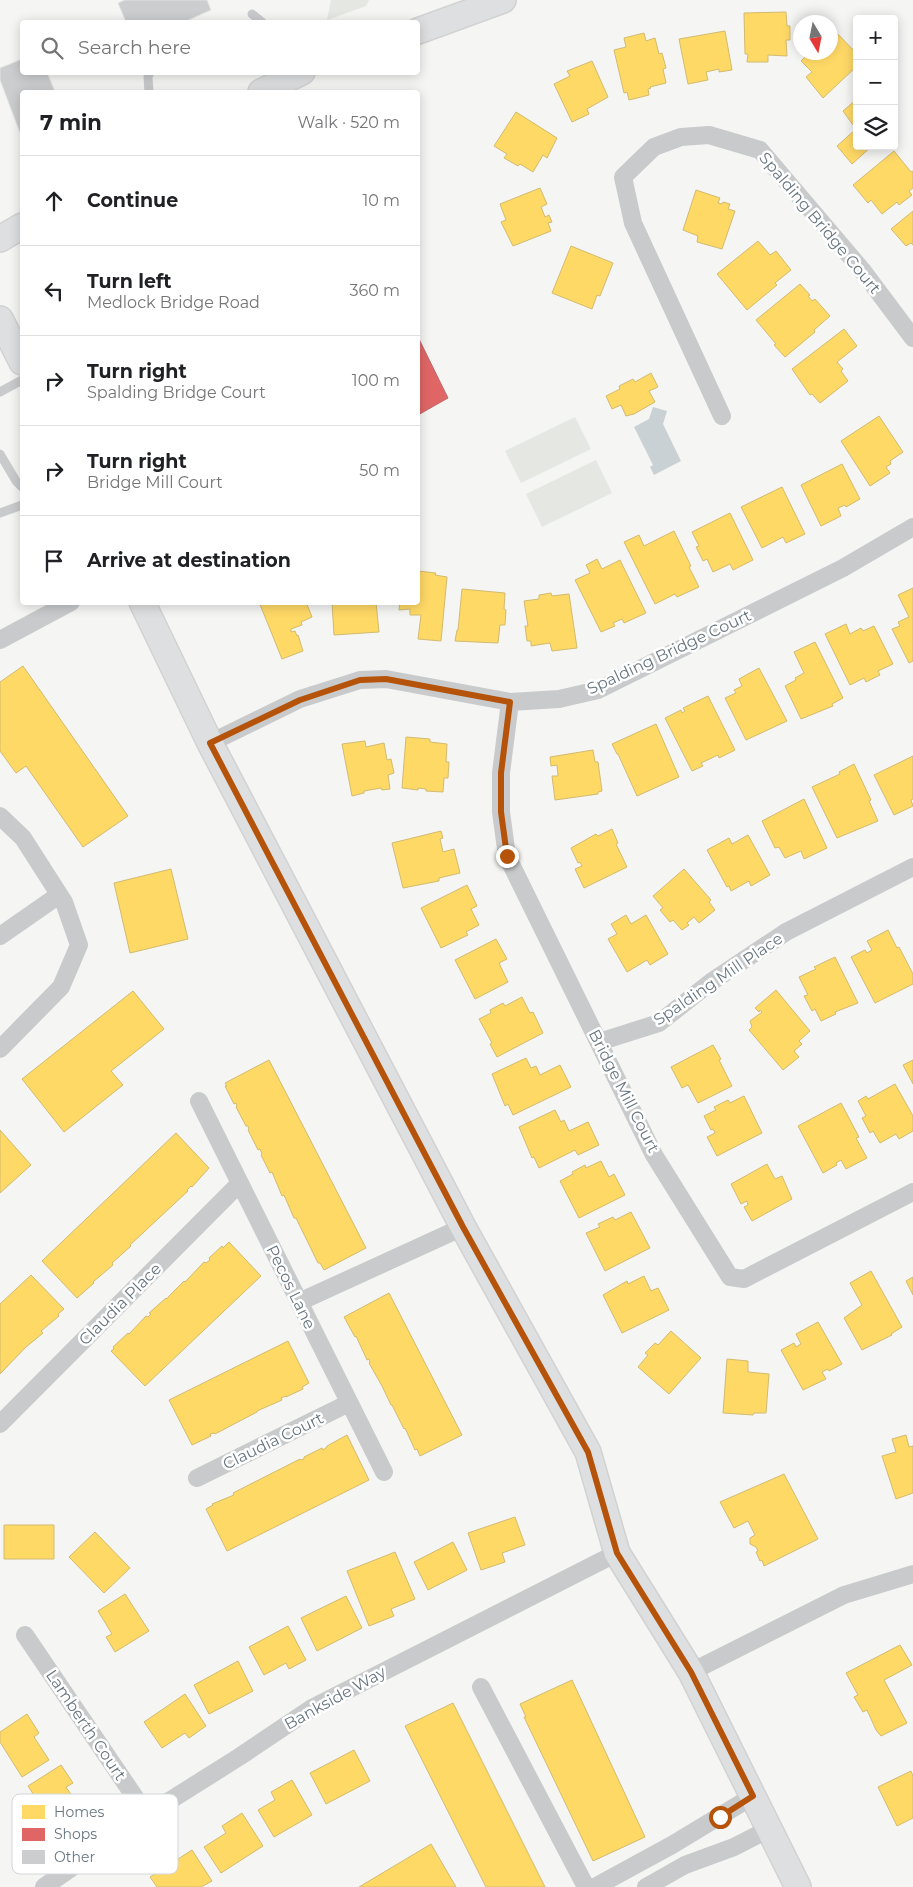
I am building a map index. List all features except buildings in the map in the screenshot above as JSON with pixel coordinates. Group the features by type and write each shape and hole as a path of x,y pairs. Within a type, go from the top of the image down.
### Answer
{"main road":[{"path":"420,30 503,0"},
{"path":"265,90 296,75"},
{"path":"0,239 20,227"},
{"path":"0,319 20,358"},
{"path":"143,605 210,743 463,1227 588,1452 617,1553 691,1672 798,1887"}],"street":[{"name":"Spalding Bridge Court","path":"722,416 633,223 623,176 654,147 680,137 709,135 760,150 862,270 913,338"},
{"name":"Spalding Bridge Court","path":"210,743 300,700 360,680 386,679 510,702 559,699 598,690 843,568 913,528"},
{"path":"0,640 65,605"},
{"name":"Bridge Mill Court","path":"510,702 501,773 501,812 507,856 654,1154 730,1277 744,1279 913,1192"},
{"path":"0,816 23,838 64,902 78,945 61,987 0,1049"},
{"name":"Spalding Mill Place","path":"599,1042 660,1023 711,982 786,932 913,867"},
{"path":"0,936 59,895"},
{"name":"Pecos Lane","path":"199,1101 384,1472"},
{"name":"Claudia Place","path":"0,1424 240,1183"},
{"path":"299,1302 463,1227"},
{"name":"Claudia Court","path":"197,1478 349,1403"},
{"name":"Bankside Way","path":"178,1795 312,1708 617,1553"},
{"path":"691,1672 844,1595 913,1574"},
{"name":"Lamberth Court","path":"24,1635 133,1794"},
{"path":"481,1687 586,1887"},
{"path":"595,1887 672,1845 753,1796"},
{"path":"646,1887 685,1865 734,1847 770,1829"},
{"name":"Bankside Way","path":"44,1887 63,1874"}],"lane":[{"path":"252,14 260,20"},
{"path":"149,75 149,90"},
{"path":"0,392 20,381"},
{"path":"0,454 20,485"},
{"path":"0,512 20,506"}],"shaded area":[{"path":"331,0 369,0 366,6 327,20"},
{"path":"653,407 667,411 663,424 681,461 654,475 650,467 653,465 634,427 649,419"},
{"path":"575,417 591,449 521,483 505,451"},
{"path":"596,460 612,493 542,527 526,494"}],"route":[{"path":"507,856 501,812 501,773 510,702 386,679 360,680 300,700 210,743 463,1227 588,1452 617,1553 691,1672 753,1796 720,1817"}]}
